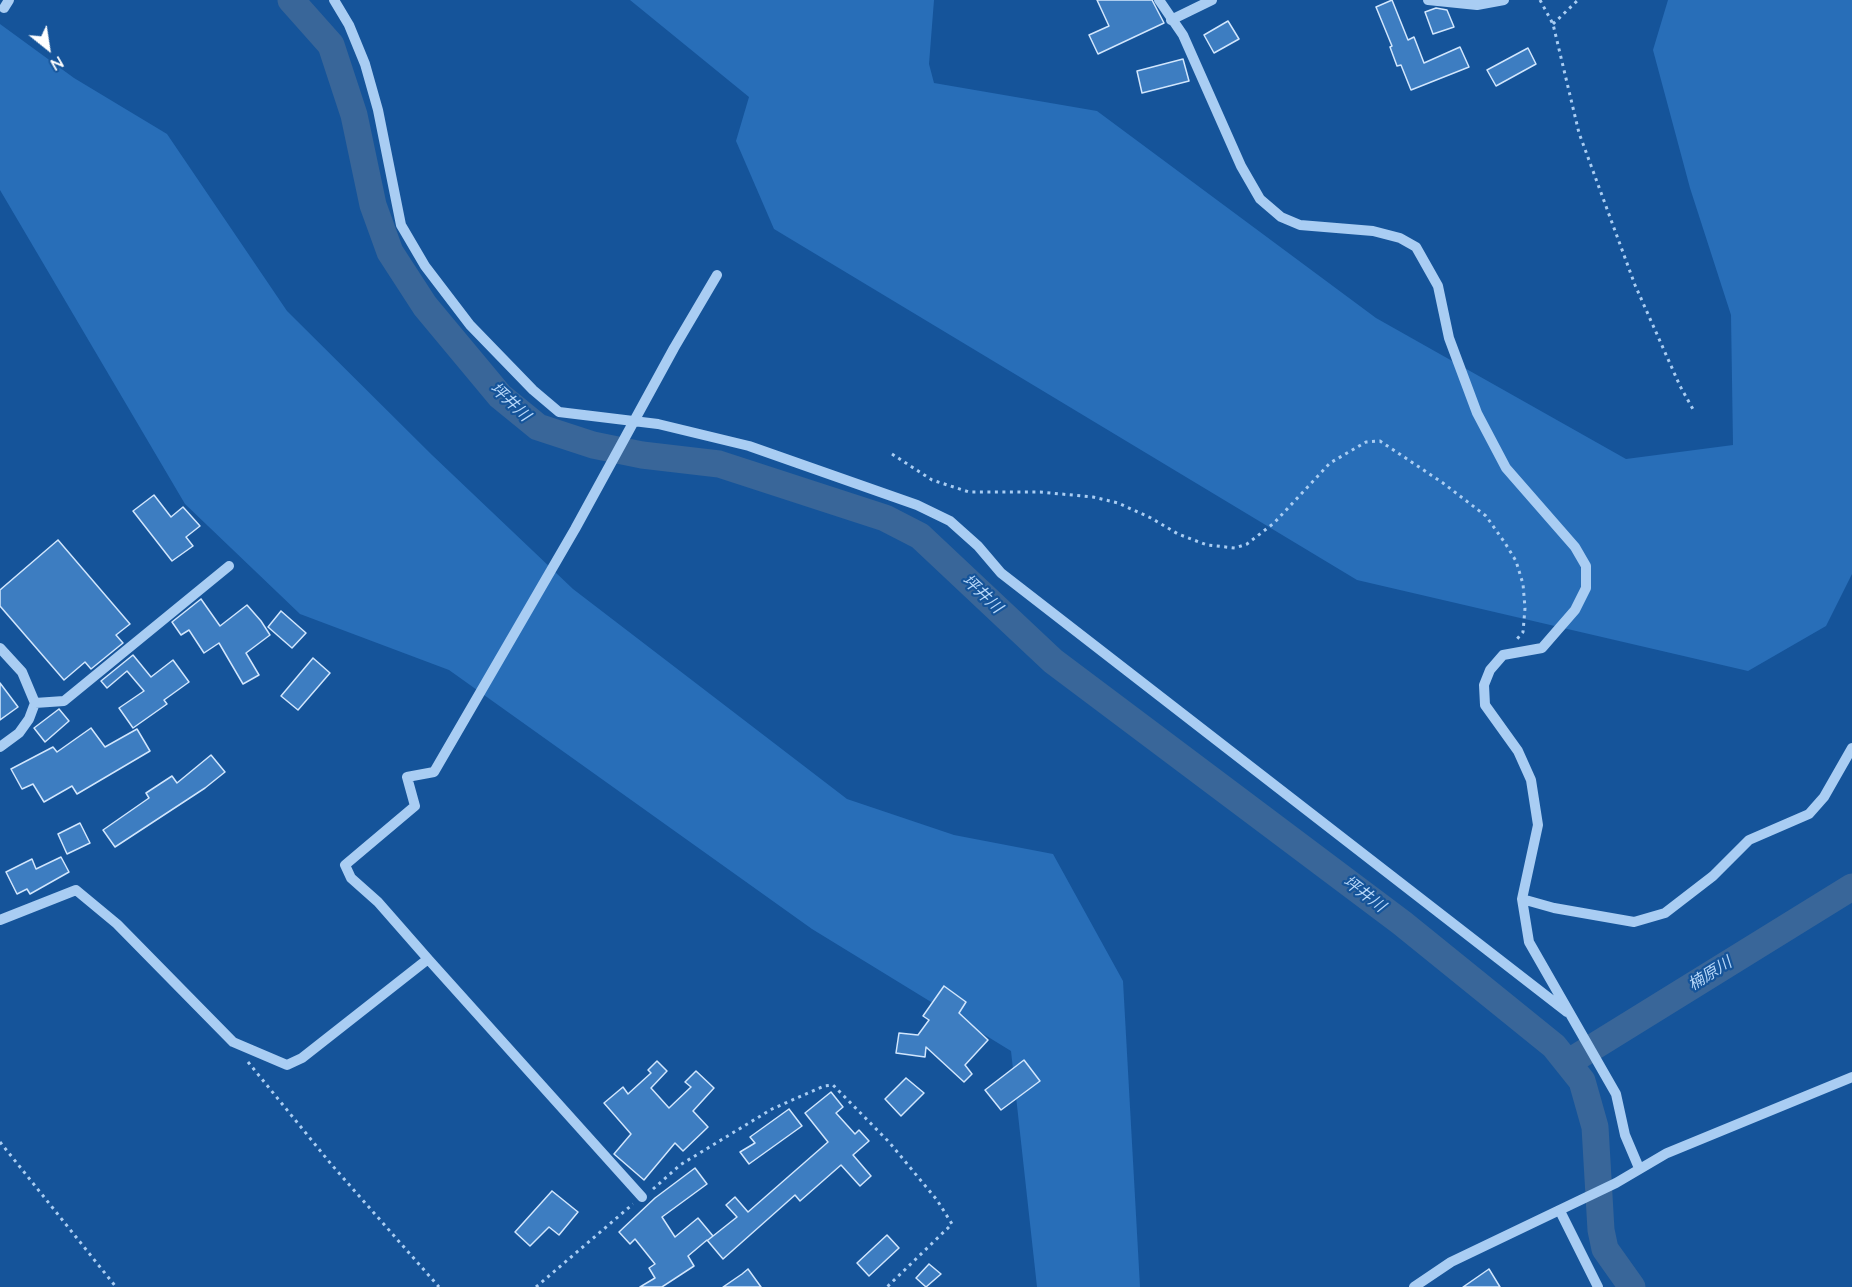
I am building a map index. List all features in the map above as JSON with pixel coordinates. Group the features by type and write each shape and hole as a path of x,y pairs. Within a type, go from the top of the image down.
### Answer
{"street":[{"path":"334,0 349,25 365,64 378,110 401,225 425,266 470,325 533,390 559,412 658,424 749,446 917,505 950,520 978,546 1001,573 1568,1012"},
{"path":"1159,0 1183,35 1241,166 1260,199 1281,217 1300,225 1373,231 1400,238 1416,248 1438,286 1449,338 1477,413 1506,468 1575,547 1586,566 1586,588 1575,610 1542,648 1503,655 1490,670 1484,685 1485,705 1518,751 1531,780 1538,825 1522,899 1529,942 1616,1094 1625,1135 1639,1168"},
{"path":"1171,20 1212,0"},
{"path":"1434,0 1477,5 1504,0"},
{"path":"642,1197 378,902 351,878 345,866 415,806 407,777 434,772 717,275"},
{"path":"35,703 64,701 229,566"},
{"path":"0,648 22,672 35,703 29,719 19,733 0,747"},
{"path":"1522,899 1554,908 1634,922 1665,913 1713,876 1749,840 1809,814 1824,797 1852,748"},
{"path":"0,920 76,890 117,924 233,1041 287,1065 303,1058 428,959"},
{"path":"1414,1287 1451,1262 1560,1211 1616,1183 1639,1168 1709,1134 1810,1096 1852,1077"},
{"path":"1560,1211 1598,1287"}],"path":[{"path":"1540,0 1553,24 1579,133 1635,285 1680,386 1694,411"},
{"path":"1553,24 1578,0"},
{"path":"892,454 932,480 969,492 1040,492 1093,497 1118,503 1151,518 1178,534 1207,546 1235,548 1247,544 1274,523 1330,463 1366,442 1380,441 1443,483 1486,516 1516,561 1525,608 1523,632 1503,655"},
{"path":"233,1041 331,1164 439,1287"},
{"path":"536,1287 680,1166 772,1109 824,1086 833,1085 890,1142 938,1200 952,1224 887,1287"},
{"path":"0,1142 116,1287"}],"shaded area":[{"path":"630,0 934,0 929,64 934,83 1097,111 1376,318 1626,459 1733,445 1731,315 1690,188 1653,50 1668,0 1852,0 1852,574 1826,626 1748,671 1357,580 774,229 736,141 749,97"},
{"path":"0,24 74,78 167,134 287,311 432,455 573,589 847,799 954,835 1053,854 1123,981 1140,1287 1037,1287 1011,1051 812,929 449,670 300,614 185,504 0,190"}],"building":[{"path":"1097,0 1152,0 1164,23 1098,54 1089,35 1109,26"},
{"path":"1392,0 1408,40 1414,37 1424,63 1460,47 1469,67 1411,90 1401,65 1397,66 1390,47 1392,46 1376,7"},
{"path":"1436,8 1447,10 1454,27 1433,34 1425,12"},
{"path":"1228,21 1239,39 1214,53 1204,35"},
{"path":"1528,48 1536,64 1496,86 1487,70"},
{"path":"1183,59 1189,81 1142,93 1137,71"},
{"path":"154,495 171,517 183,507 200,526 186,537 193,546 172,561 133,511"},
{"path":"58,540 130,624 116,635 123,643 91,669 85,662 64,680 0,606 0,590"},
{"path":"201,599 220,626 247,605 261,621 270,635 246,653 259,675 243,684 219,643 204,653 189,630 181,635 172,622"},
{"path":"281,611 306,633 292,648 268,627"},
{"path":"133,655 151,677 173,660 189,682 164,700 167,704 133,728 119,708 144,691 127,671 107,688 101,681"},
{"path":"313,658 330,673 298,710 281,696"},
{"path":"0,683 18,707 0,720"},
{"path":"59,709 69,721 45,742 34,728"},
{"path":"91,728 105,747 137,729 150,751 77,794 72,786 44,802 33,784 22,789 11,769 53,747 57,752"},
{"path":"211,755 225,772 205,788 115,847 103,830 149,798 146,793 172,776 177,783"},
{"path":"80,823 90,843 67,854 58,834"},
{"path":"61,857 69,872 30,894 27,889 17,894 6,872 32,859 36,869"},
{"path":"944,986 966,1002 959,1013 988,1040 965,1065 972,1074 964,1082 926,1047 925,1057 896,1053 899,1033 918,1035 929,1020 923,1016"},
{"path":"1024,1060 1040,1081 1001,1110 985,1090"},
{"path":"657,1061 667,1071 651,1088 669,1108 691,1087 685,1082 696,1071 714,1088 693,1111 708,1127 683,1151 675,1143 644,1180 614,1154 631,1134 604,1103 623,1087 628,1094 651,1073 648,1070"},
{"path":"906,1078 924,1093 901,1116 885,1099"},
{"path":"831,1092 843,1107 836,1113 855,1134 859,1130 869,1141 853,1155 871,1176 860,1186 841,1165 800,1201 795,1195 723,1259 707,1240 688,1256 694,1266 662,1287 640,1287 655,1278 649,1268 655,1264 635,1239 630,1244 619,1232 655,1198 695,1168 707,1184 662,1217 675,1237 698,1218 713,1236 708,1240 737,1217 726,1205 735,1197 748,1212 828,1142 805,1113"},
{"path":"789,1109 802,1126 749,1164 740,1152 755,1143 750,1137"},
{"path":"552,1191 578,1212 559,1235 549,1227 530,1246 515,1232"},
{"path":"887,1235 899,1248 869,1276 857,1263"},
{"path":"929,1264 941,1274 926,1287 916,1278"},
{"path":"748,1269 761,1287 723,1287 742,1274"},
{"path":"1489,1269 1500,1287 1463,1287"}],"waterway":[{"name":"坪井川","path":"291,0 331,45 354,115 373,205 390,252 425,306 500,396 538,427 593,445 642,455 719,464 885,518 920,536 1053,661 1402,923 1554,1046 1582,1081 1595,1127 1601,1230 1605,1249 1632,1287"},
{"name":"楠原川","path":"1569,1062 1852,887"}]}
